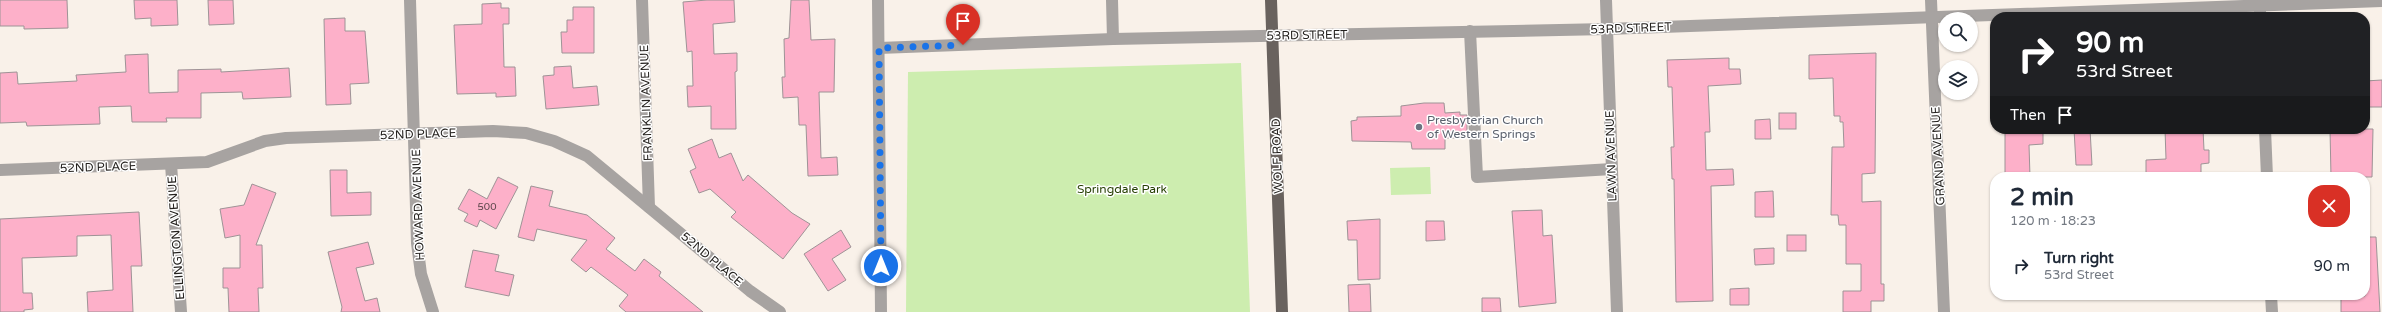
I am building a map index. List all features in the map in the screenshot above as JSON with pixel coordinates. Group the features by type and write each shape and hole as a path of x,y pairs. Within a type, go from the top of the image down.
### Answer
{"main road":[{"name":"WOLF ROAD","path":"1271,0 1282,312"}],"street":[{"name":"HOWARD AVENUE","path":"410,0 416,134 417,243 421,274 433,312"},
{"name":"FRANKLIN AVENUE","path":"642,0 650,206"},
{"path":"878,0 881,312"},
{"path":"1112,0 1113,39"},
{"name":"LAWN AVENUE","path":"1606,0 1617,312"},
{"name":"GRAND AVENUE","path":"1931,0 1944,312"},
{"name":"53RD STREET","path":"2026,12 2260,2 2382,0"},
{"name":"53RD STREET","path":"879,48 1113,39 1607,29 1990,14"},
{"path":"1470,32 1477,177 1612,169"},
{"name":"52ND PLACE","path":"0,170 207,162 265,141 286,138 493,131 526,133 554,141 587,156 650,206 750,291 780,312"},
{"path":"2265,134 2267,172"},
{"name":"ELLINGTON AVENUE","path":"171,164 181,312"},
{"path":"2271,300 2272,312"}],"green space":[{"name":"Springdale Park","path":"1241,63 1250,312 906,312 908,72"},
{"path":"1430,167 1431,194 1391,195 1390,168"}],"building":[{"path":"0,0 67,0 68,28 24,29 24,26 0,26"},
{"path":"134,0 177,0 178,25 151,26 151,18 135,19"},
{"path":"208,0 233,0 234,24 209,25"},
{"path":"734,0 735,22 713,24 714,54 737,53 737,71 735,72 736,129 711,129 711,106 688,107 687,86 693,86 692,51 687,52 683,2"},
{"path":"791,0 809,0 811,40 835,39 834,92 819,92 821,158 837,157 838,175 808,176 806,125 799,125 798,97 783,98 782,77 785,77 784,39 789,38"},
{"path":"501,3 501,8 509,8 509,24 503,24 504,67 515,67 516,96 496,97 496,93 457,94 454,25 482,24 482,4"},
{"path":"573,7 594,7 594,53 562,53 561,32 567,32 567,20 573,20"},
{"path":"345,18 345,31 365,31 369,83 350,84 351,104 326,105 324,19"},
{"path":"1876,53 1875,173 1862,174 1862,202 1881,201 1881,284 1884,284 1884,301 1871,301 1871,312 1843,312 1843,291 1861,291 1861,264 1846,264 1846,225 1839,225 1838,215 1831,215 1832,147 1844,147 1843,122 1840,122 1840,116 1834,116 1833,78 1809,79 1809,55"},
{"path":"148,54 149,93 178,92 178,70 221,69 221,72 289,68 291,97 243,99 242,92 201,93 201,118 166,118 167,122 132,122 131,106 99,107 100,124 27,126 26,122 0,123 0,73 17,72 18,84 77,81 76,75 126,72 125,55"},
{"path":"1729,58 1729,69 1740,69 1741,84 1708,86 1710,132 1705,132 1706,170 1733,169 1734,185 1711,186 1713,301 1676,302 1674,179 1672,179 1671,147 1674,147 1672,87 1668,87 1667,60"},
{"path":"571,66 573,88 597,86 599,105 546,109 543,76 554,75 554,67"},
{"path":"2382,80 2382,107 2370,107 2370,81"},
{"name":"Presbyterian Church of Western Springs","path":"1424,103 1444,103 1445,113 1460,112 1460,115 1467,115 1467,134 1460,134 1460,138 1445,138 1445,149 1412,149 1411,142 1352,141 1351,121 1357,120 1357,117 1401,116 1401,106"},
{"path":"1779,113 1796,113 1796,129 1779,129"},
{"path":"1770,119 1771,139 1755,139 1755,120"},
{"path":"2370,129 2373,129 2372,177 2370,177 2370,172 2331,172 2330,134 2370,134"},
{"path":"2005,134 2043,134 2043,144 2029,145 2030,172 2005,172"},
{"path":"2074,134 2090,134 2092,165 2076,165"},
{"path":"2165,134 2203,134 2204,150 2209,150 2209,163 2201,164 2201,172 2146,172 2146,160 2166,159"},
{"path":"712,139 719,158 731,153 743,181 748,175 792,213 810,224 783,259 731,217 736,212 710,189 699,193 690,171 696,168 688,149"},
{"path":"330,170 347,170 347,193 371,192 371,215 331,216"},
{"path":"498,177 518,187 496,229 480,220 477,227 464,221 468,214 458,209 469,189 487,199"},
{"path":"252,184 276,193 256,245 262,245 263,288 258,288 259,312 229,312 228,288 223,288 223,268 240,268 240,235 225,238 220,209 244,205"},
{"path":"531,186 553,191 549,206 587,215 615,238 606,249 635,271 644,259 661,272 659,276 703,312 626,312 619,306 628,295 591,267 586,272 571,260 587,240 537,229 534,241 518,237"},
{"path":"1773,191 1774,217 1755,217 1755,192"},
{"path":"1542,210 1543,236 1552,235 1556,303 1519,307 1512,211"},
{"path":"139,212 142,266 131,266 133,312 88,312 87,292 113,290 111,235 77,236 77,256 22,258 23,293 32,293 33,309 24,310 24,312 0,312 0,219"},
{"path":"1380,219 1380,279 1358,280 1357,240 1348,240 1347,221"},
{"path":"1426,221 1444,221 1445,240 1426,241"},
{"path":"841,230 851,247 832,259 846,280 828,291 804,254"},
{"path":"1787,235 1806,235 1806,251 1787,251"},
{"path":"2370,237 2376,237 2380,312 2341,312 2341,300 2370,300"},
{"path":"368,242 374,264 356,268 365,301 377,298 380,312 341,312 342,307 328,252"},
{"path":"1774,248 1774,264 1755,265 1754,249"},
{"path":"473,250 499,255 495,271 514,275 509,296 465,287"},
{"path":"1370,284 1371,312 1349,312 1348,285"},
{"path":"1749,288 1749,305 1730,305 1730,289"},
{"path":"1482,298 1500,298 1501,312 1482,312"}],"place":[{"name":"Presbyterian Church of Western Springs","path":"1419,127"}],"route":[{"path":"881,266 879,48 963,45"}]}
